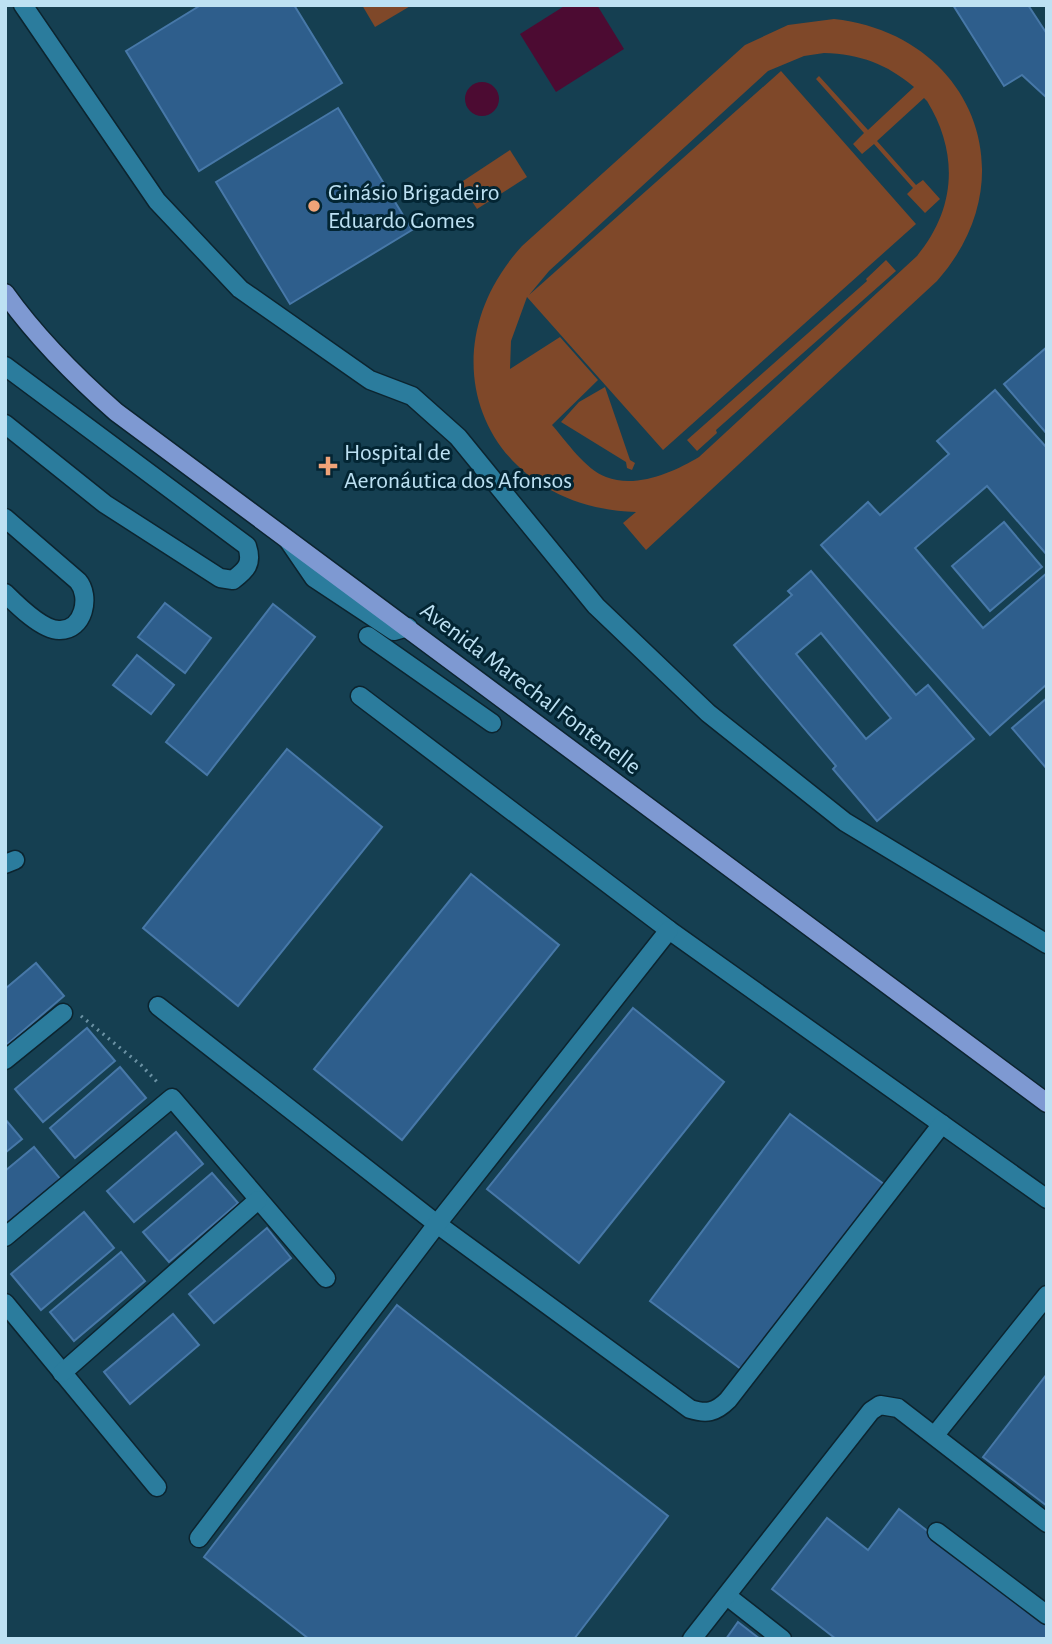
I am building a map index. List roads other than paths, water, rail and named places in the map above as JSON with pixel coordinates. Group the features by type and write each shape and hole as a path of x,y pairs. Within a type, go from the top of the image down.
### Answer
{"main road":[{"name":"Avenida Marechal Fontenelle","path":"5,293 28,326 72,374 116,412 286,537 401,629 1047,1102"}],"street":[{"path":"23,5 157,201 240,289 370,380 412,396 458,436 596,606 708,713 845,822 1047,944"},
{"path":"5,366 247,546 251,557 247,570 233,580 220,578 105,504 5,424"},
{"path":"5,518 78,581 85,589 86,599 82,613 71,627 60,631 49,628 5,593"},
{"path":"383,646 401,629"},
{"path":"368,635 492,723"},
{"path":"360,696 669,930 1047,1199"},
{"path":"200,1538 438,1224 669,930"},
{"path":"158,1006 438,1224 690,1409 704,1413 718,1410 728,1401 942,1124"},
{"path":"5,1060 63,1013"},
{"path":"5,1237 172,1098 326,1278"},
{"path":"62,1373 258,1200"},
{"path":"934,1435 1041,1315 1047,1295"},
{"path":"5,1303 157,1487"},
{"path":"692,1639 871,1411 887,1404 898,1408 1047,1522"},
{"path":"937,1532 1047,1615"},
{"path":"727,1596 782,1639"}],"place":[{"name":"Ginásio Brigadeiro Eduardo Gomes","path":"314,206"},
{"name":"Hospital de Aeronáutica dos Afonsos","path":"328,466"}]}
